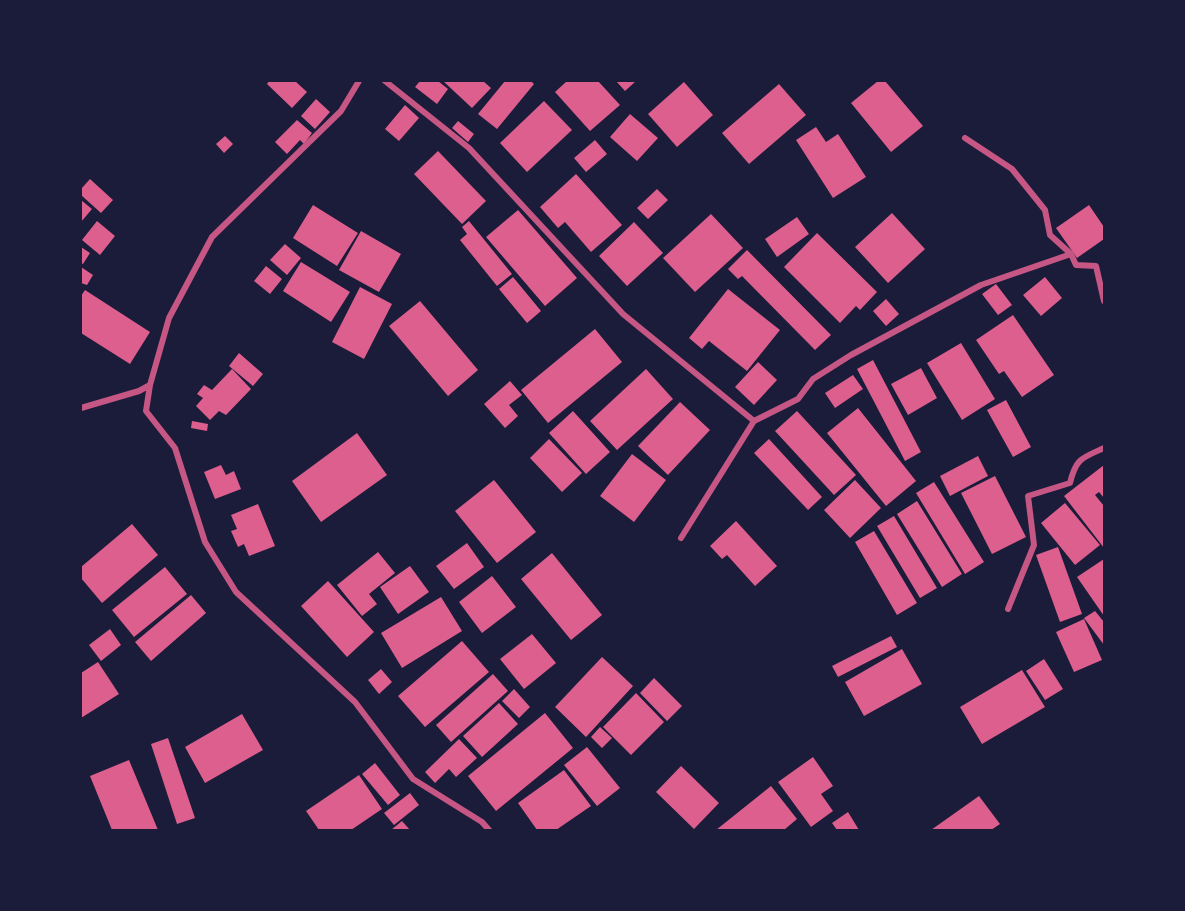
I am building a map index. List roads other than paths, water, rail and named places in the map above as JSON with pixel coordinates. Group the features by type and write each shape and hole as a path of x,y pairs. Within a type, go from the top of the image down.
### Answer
{"street":[{"path":"359,81 341,111 212,237 170,318 150,385 146,411 175,447 206,542 236,592 355,702 413,779 482,822 489,830"},
{"path":"385,81 469,148 623,314 754,421"},
{"path":"965,138 1012,170 1045,210 1050,235 1071,254 1076,265 1096,266 1104,301"},
{"path":"681,538 754,421 798,399 813,379 851,355 971,290 1071,254"},
{"path":"81,408 140,391 150,385"},
{"path":"1008,609 1034,545 1028,496 1070,483 1074,467 1079,459 1104,448"}]}
